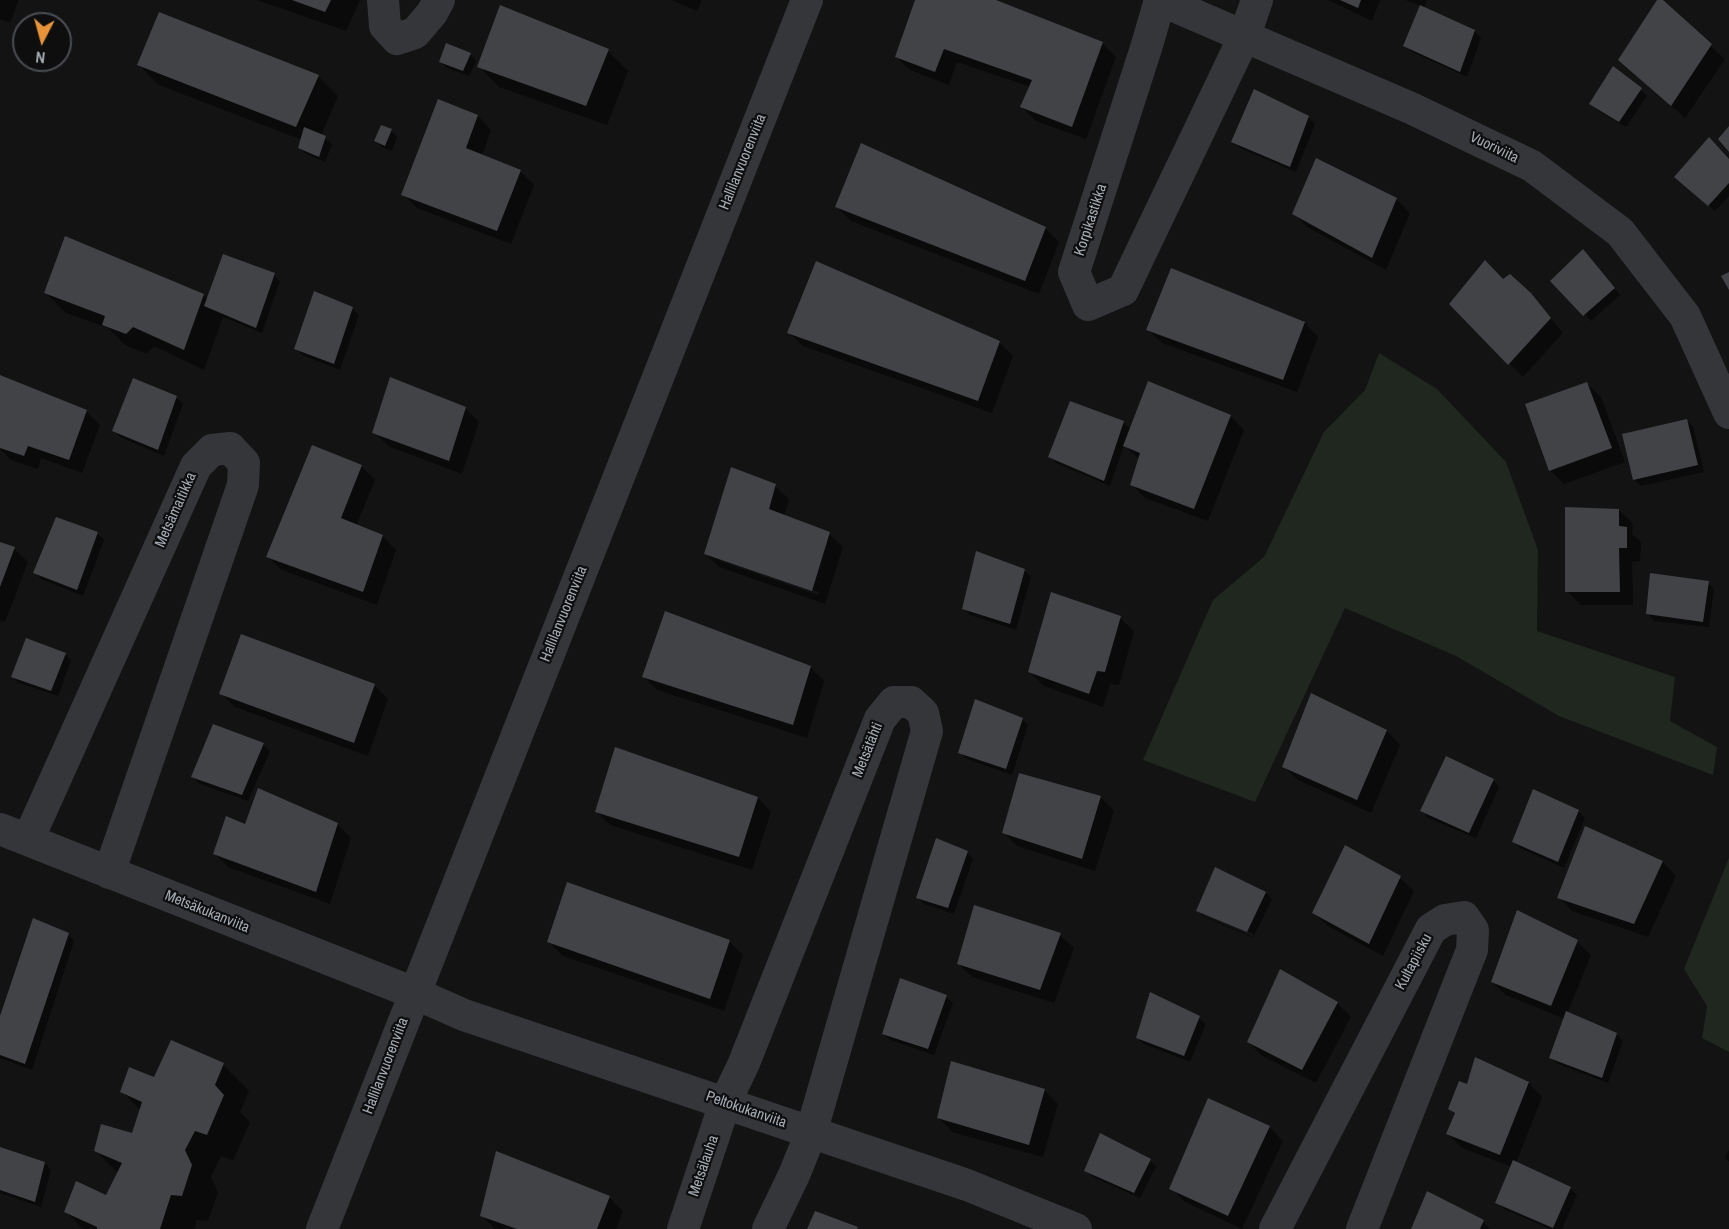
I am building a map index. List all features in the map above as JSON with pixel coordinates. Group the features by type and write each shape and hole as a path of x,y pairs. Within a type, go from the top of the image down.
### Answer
{"street":[{"path":"383,0 386,26 397,39 415,33 432,14 439,0"},
{"name":"Hallilanvuorenviita","path":"322,1229 807,0"},
{"name":"Vuoriviita","path":"1160,0 1413,109 1532,166 1620,232 1685,316 1729,413"},
{"name":"Korpikastikka","path":"1160,0 1074,272 1088,305 1123,290 1245,35"},
{"path":"1245,35 1257,0"},
{"name":"Metsämaitikka","path":"14,834 196,466 212,450 230,448 244,464 243,485 109,873"},
{"name":"Metsätähti","path":"725,1103 744,1063 880,718 894,702 911,702 923,713 927,731 811,1132"},
{"name":"Metsäkukanviita","path":"14,834 414,993"},
{"name":"Kultapiisku","path":"1275,1229 1431,929 1445,920 1464,917 1473,930 1472,950 1362,1229"},
{"name":"Peltokukanviita","path":"414,993 464,1015 967,1185 1076,1229"},
{"name":"Metsälauha","path":"683,1229 725,1103"},
{"path":"768,1229 794,1175 811,1132"}],"shaded area":[{"path":"1379,353 1437,389 1506,462 1538,550 1537,631 1675,677 1670,721 1717,747 1713,775 1559,716 1456,656 1345,608 1255,802 1143,760 1213,600 1264,557 1324,432 1365,390"},
{"path":"1729,858 1729,1052 1702,1038 1707,1006 1684,969"}],"building":[{"path":"292,0 331,0 325,12"},
{"path":"915,0 996,0 1103,42 1072,127 1020,107 1032,80 944,49 935,72 895,57"},
{"path":"1340,0 1361,0 1358,8"},
{"path":"1657,0 1663,0 1712,44 1671,106 1618,60"},
{"path":"500,5 609,49 586,106 477,67"},
{"path":"1420,5 1475,30 1460,72 1403,46"},
{"path":"159,12 319,75 296,127 137,65"},
{"path":"446,43 471,53 463,71 439,62"},
{"path":"1613,66 1642,88 1619,122 1589,104"},
{"path":"1254,89 1309,116 1290,167 1231,142"},
{"path":"438,99 478,115 466,148 521,170 497,231 401,195"},
{"path":"381,125 392,129 385,146 374,141"},
{"path":"1729,126 1729,152 1718,139"},
{"path":"304,127 326,136 319,157 298,148"},
{"path":"1709,137 1729,159 1729,183 1708,206 1674,177"},
{"path":"861,143 1046,227 1025,281 835,207"},
{"path":"1316,158 1397,198 1372,258 1292,214"},
{"path":"65,236 204,294 184,350 133,327 126,334 102,325 105,316 44,293"},
{"path":"1583,249 1615,288 1583,316 1550,281"},
{"path":"223,254 275,273 256,328 204,306"},
{"path":"1485,260 1503,279 1510,274 1531,293 1551,318 1508,365 1449,304"},
{"path":"816,261 1000,341 978,401 787,333"},
{"path":"1171,268 1305,322 1283,380 1146,330"},
{"path":"1729,272 1729,290 1721,276"},
{"path":"314,291 353,307 334,364 294,349"},
{"path":"0,375 87,410 69,460 28,446 24,456 0,448"},
{"path":"390,377 466,407 449,461 372,433"},
{"path":"133,378 177,396 158,450 112,431"},
{"path":"1148,381 1231,415 1194,509 1130,485 1140,453 1123,446"},
{"path":"1587,382 1612,448 1549,471 1525,404"},
{"path":"1070,401 1124,421 1104,481 1048,457"},
{"path":"1687,419 1698,465 1633,480 1622,434"},
{"path":"312,445 362,465 341,518 383,535 363,592 266,557"},
{"path":"731,467 776,484 769,509 830,532 812,591 704,554"},
{"path":"1565,507 1619,509 1619,526 1627,527 1627,548 1619,548 1620,592 1565,592"},
{"path":"56,517 98,532 77,590 33,573"},
{"path":"0,542 15,547 0,587"},
{"path":"976,551 1025,569 1010,624 962,609"},
{"path":"1650,573 1709,581 1703,622 1646,614"},
{"path":"1051,592 1121,616 1105,672 1097,671 1089,694 1028,672"},
{"path":"665,611 811,666 793,725 642,677"},
{"path":"241,634 375,684 354,743 219,694"},
{"path":"26,638 66,653 51,691 11,677"},
{"path":"1311,693 1387,730 1357,800 1282,767"},
{"path":"975,699 1023,718 1006,769 958,753"},
{"path":"213,724 264,743 242,795 191,777"},
{"path":"615,747 758,797 739,857 595,812"},
{"path":"1446,756 1494,779 1469,833 1420,811"},
{"path":"1019,773 1101,796 1082,859 1002,833"},
{"path":"258,788 338,823 316,892 213,854 226,816 245,824"},
{"path":"1533,789 1579,810 1558,862 1512,842"},
{"path":"1585,826 1663,861 1634,924 1557,898"},
{"path":"936,838 968,851 948,908 916,898"},
{"path":"1345,845 1401,876 1369,944 1312,913"},
{"path":"1215,867 1266,892 1247,932 1196,911"},
{"path":"567,882 730,940 710,999 547,942"},
{"path":"974,905 1061,933 1040,990 957,964"},
{"path":"1517,910 1578,940 1551,1006 1491,982"},
{"path":"33,918 69,933 25,1064 0,1055 0,1016"},
{"path":"1280,969 1338,1002 1302,1070 1247,1042"},
{"path":"900,978 947,995 928,1049 882,1034"},
{"path":"1150,992 1200,1016 1184,1056 1136,1038"},
{"path":"1566,1011 1617,1033 1602,1078 1549,1058"},
{"path":"171,1040 224,1063 215,1085 224,1095 207,1135 195,1131 185,1150 192,1165 182,1196 171,1195 160,1229 97,1229 64,1212 76,1181 106,1195 122,1163 94,1151 101,1124 132,1133 142,1102 120,1092 129,1067 154,1077"},
{"path":"1475,1057 1529,1082 1500,1155 1446,1134 1455,1113 1448,1109 1459,1081 1467,1084"},
{"path":"951,1061 1045,1089 1029,1145 937,1118"},
{"path":"1208,1098 1270,1126 1228,1216 1169,1189"},
{"path":"1100,1133 1151,1159 1134,1193 1084,1171"},
{"path":"0,1147 45,1162 35,1202 0,1190"},
{"path":"496,1151 610,1196 597,1229 517,1229 480,1216"},
{"path":"1513,1160 1571,1187 1553,1228 1495,1203"},
{"path":"1427,1191 1484,1220 1480,1229 1411,1229"},
{"path":"815,1211 858,1227 857,1229 807,1229"}]}
